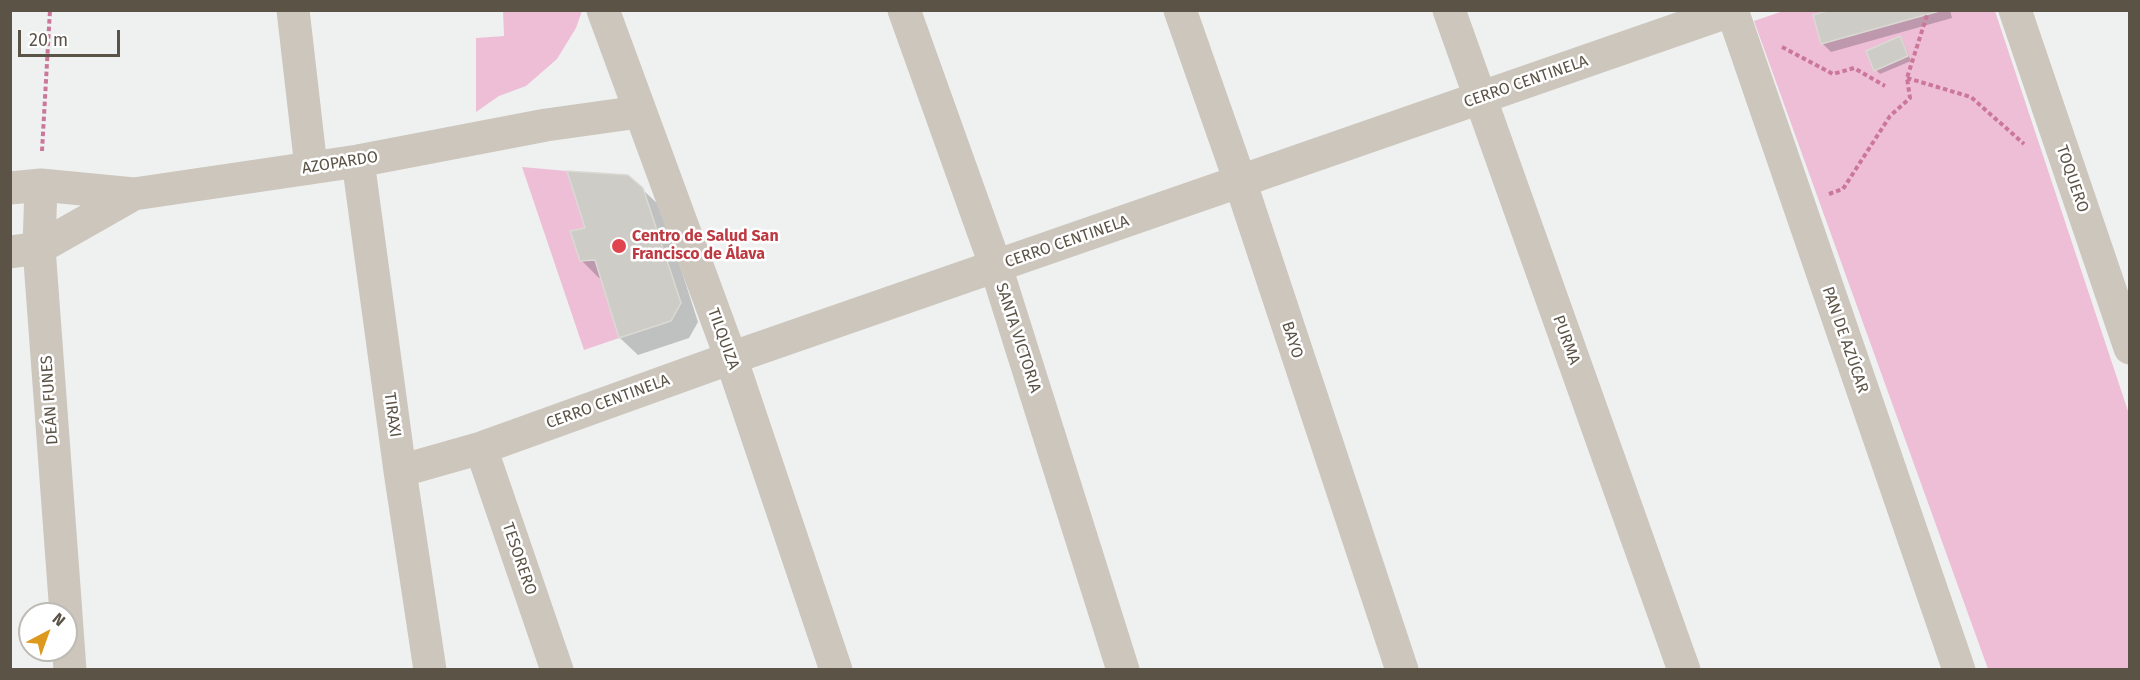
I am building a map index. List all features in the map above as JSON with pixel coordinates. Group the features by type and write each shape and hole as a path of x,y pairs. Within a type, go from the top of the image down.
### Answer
{"street":[{"path":"293,10 310,167"},
{"name":"TILQUIZA","path":"603,10 731,358 836,669"},
{"name":"SANTA VICTORIA","path":"904,10 996,267 1123,669"},
{"name":"BAYO","path":"1180,10 1240,181 1402,669"},
{"name":"PURMA","path":"1449,10 1684,669"},
{"name":"TOQUERO","path":"2015,10 2130,348"},
{"name":"CERRO CENTINELA","path":"400,471 481,448 731,358 1732,11"},
{"name":"PAN DE AZÚCAR","path":"1732,11 1959,669"},
{"name":"AZOPARDO","path":"134,194 358,161 546,125 639,112"},
{"name":"TIRAXI","path":"358,161 400,471 430,669"},
{"path":"26,187 134,194"},
{"name":"DEÁN FUNES","path":"26,187 25,250 65,602"},
{"path":"25,250 134,194"},
{"name":"TESORERO","path":"481,448 557,669"}],"path":[{"path":"26,187 50,10"},
{"path":"1826,196 1843,189 1890,116 1910,98 1907,78 1927,15"},
{"path":"1781,47 1833,74 1854,68 1885,86"},
{"path":"1907,78 1971,97 2030,149"}],"shaded area":[{"path":"1786,10 1995,11 2129,414 2129,669 1988,669 1754,21"},
{"path":"503,11 582,11 576,28 557,59 526,86 499,96 476,112 476,38 504,36"},
{"path":"522,167 567,171 585,228 571,232 580,261 595,260 619,338 584,350"}],"building":[{"path":"1831,10 1943,10 1821,44 1813,15"},
{"path":"1900,36 1908,56 1874,71 1866,51"},
{"name":"Centro de Salud San Francisco de Álava","path":"567,171 628,175 643,188 681,303 671,321 619,338 595,260 580,261 570,231 585,228"}],"place":[{"name":"Centro de Salud San Francisco de Álava","path":"619,246"}]}
